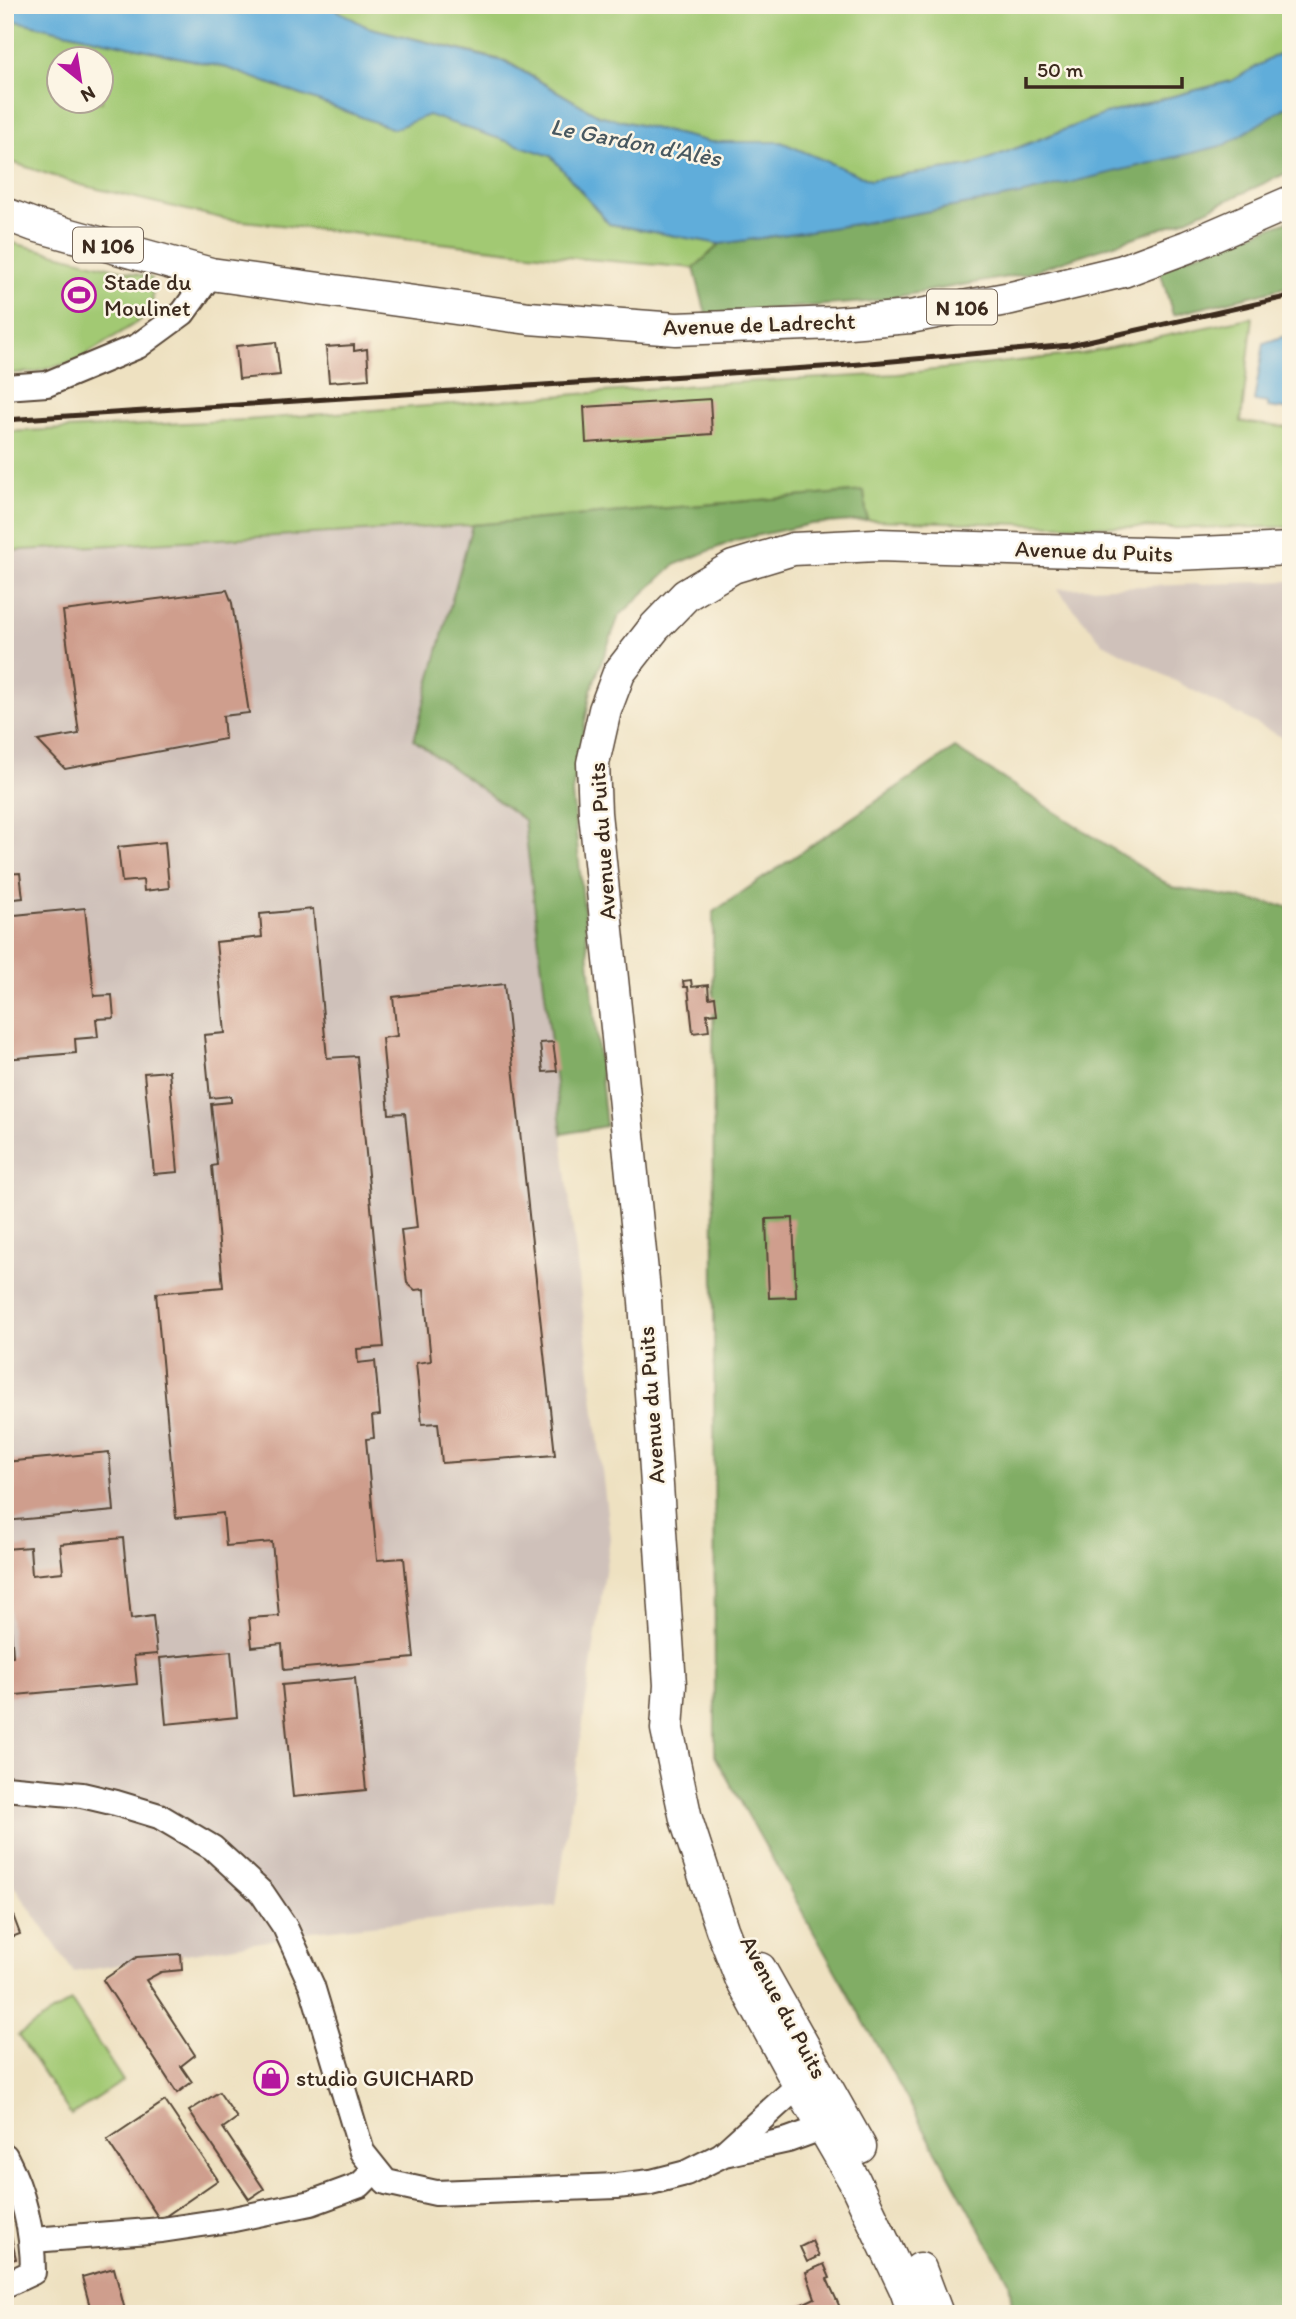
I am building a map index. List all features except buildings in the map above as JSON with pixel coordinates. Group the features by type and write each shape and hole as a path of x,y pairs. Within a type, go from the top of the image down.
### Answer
{"main road":[{"name":"Avenue de Ladrecht","path":"211,275 361,297 554,320 676,329 836,323 910,317 1011,298 1123,271 1291,202"},
{"name":"N 106","path":"5,214 34,225 211,275"},
{"name":"Avenue du Puits","path":"937,2314 926,2282 879,2181 833,2122 809,2079 720,1877 694,1790 670,1685 645,1301 595,813 593,763 605,710 619,673 655,627 686,595 733,567 793,549 877,545 1176,554 1291,549"},
{"name":"Avenue du Puits","path":"833,2122 854,2180 906,2290 914,2314"}],"street":[{"path":"5,387 47,384 138,346 183,313 211,275"},
{"path":"5,1788 116,1802 159,1816 213,1848 262,1893 285,1927 312,1986 362,2152 386,2182 436,2193 617,2186 651,2182 686,2173 724,2154 789,2140 833,2122"},
{"path":"724,2154 809,2079"},
{"path":"5,2156 18,2181 33,2240 33,2272 5,2285"},
{"path":"33,2240 162,2230 229,2220 311,2203 360,2185 375,2170"}],"shaded area":[{"path":"472,525 414,740 524,820 610,1538 556,1906 312,1931 267,1941 74,1972 5,1873 5,551"},
{"path":"1291,581 1291,742 1103,643 1057,589"}],"green space":[{"path":"328,5 1291,5 1291,47 1231,81 1105,114 970,166 870,180 781,142 710,142 598,115 506,61 367,27"},
{"path":"5,16 16,21 227,68 394,129 428,114 551,156 609,224 720,244 694,268 575,258 225,219 81,185 5,160"},
{"path":"1291,88 1291,171 1180,222 1025,274 866,302 706,314 694,268 720,244 863,223 1019,195"},
{"path":"1291,220 1291,286 1173,315 1159,267"},
{"name":"Stade du Moulinet","path":"5,241 152,278 153,312 76,361 35,372 5,374"},
{"path":"1253,317 1241,422 1291,428 1291,527 1170,528 867,520 864,491 472,525 5,551 5,432 246,420 708,384 897,374 1081,354"},
{"path":"864,491 867,520 811,524 736,540 674,565 619,616 591,690 572,793 606,1126 562,1134 524,820 414,740 472,525"},
{"path":"955,748 1172,887 1291,907 1291,2314 1013,2314 1009,2281 715,1756 713,912"},
{"path":"71,2001 123,2081 71,2115 18,2035"}],"water":[{"name":"Le Gardon d'Alès","path":"5,5 328,5 367,27 506,62 598,115 710,142 781,142 870,180 970,166 1105,114 1231,81 1291,47 1291,104 1225,145 1019,195 863,223 720,244 609,224 551,156 428,115 394,129 227,68 16,21 5,16"},
{"path":"1291,334 1291,410 1268,407 1268,403 1254,401 1264,343"}],"railway":[{"path":"5,420 837,366 1070,345 1291,296"}],"place":[{"name":"Stade du Moulinet","path":"79,295"},
{"name":"studio GUICHARD","path":"271,2078"}]}
